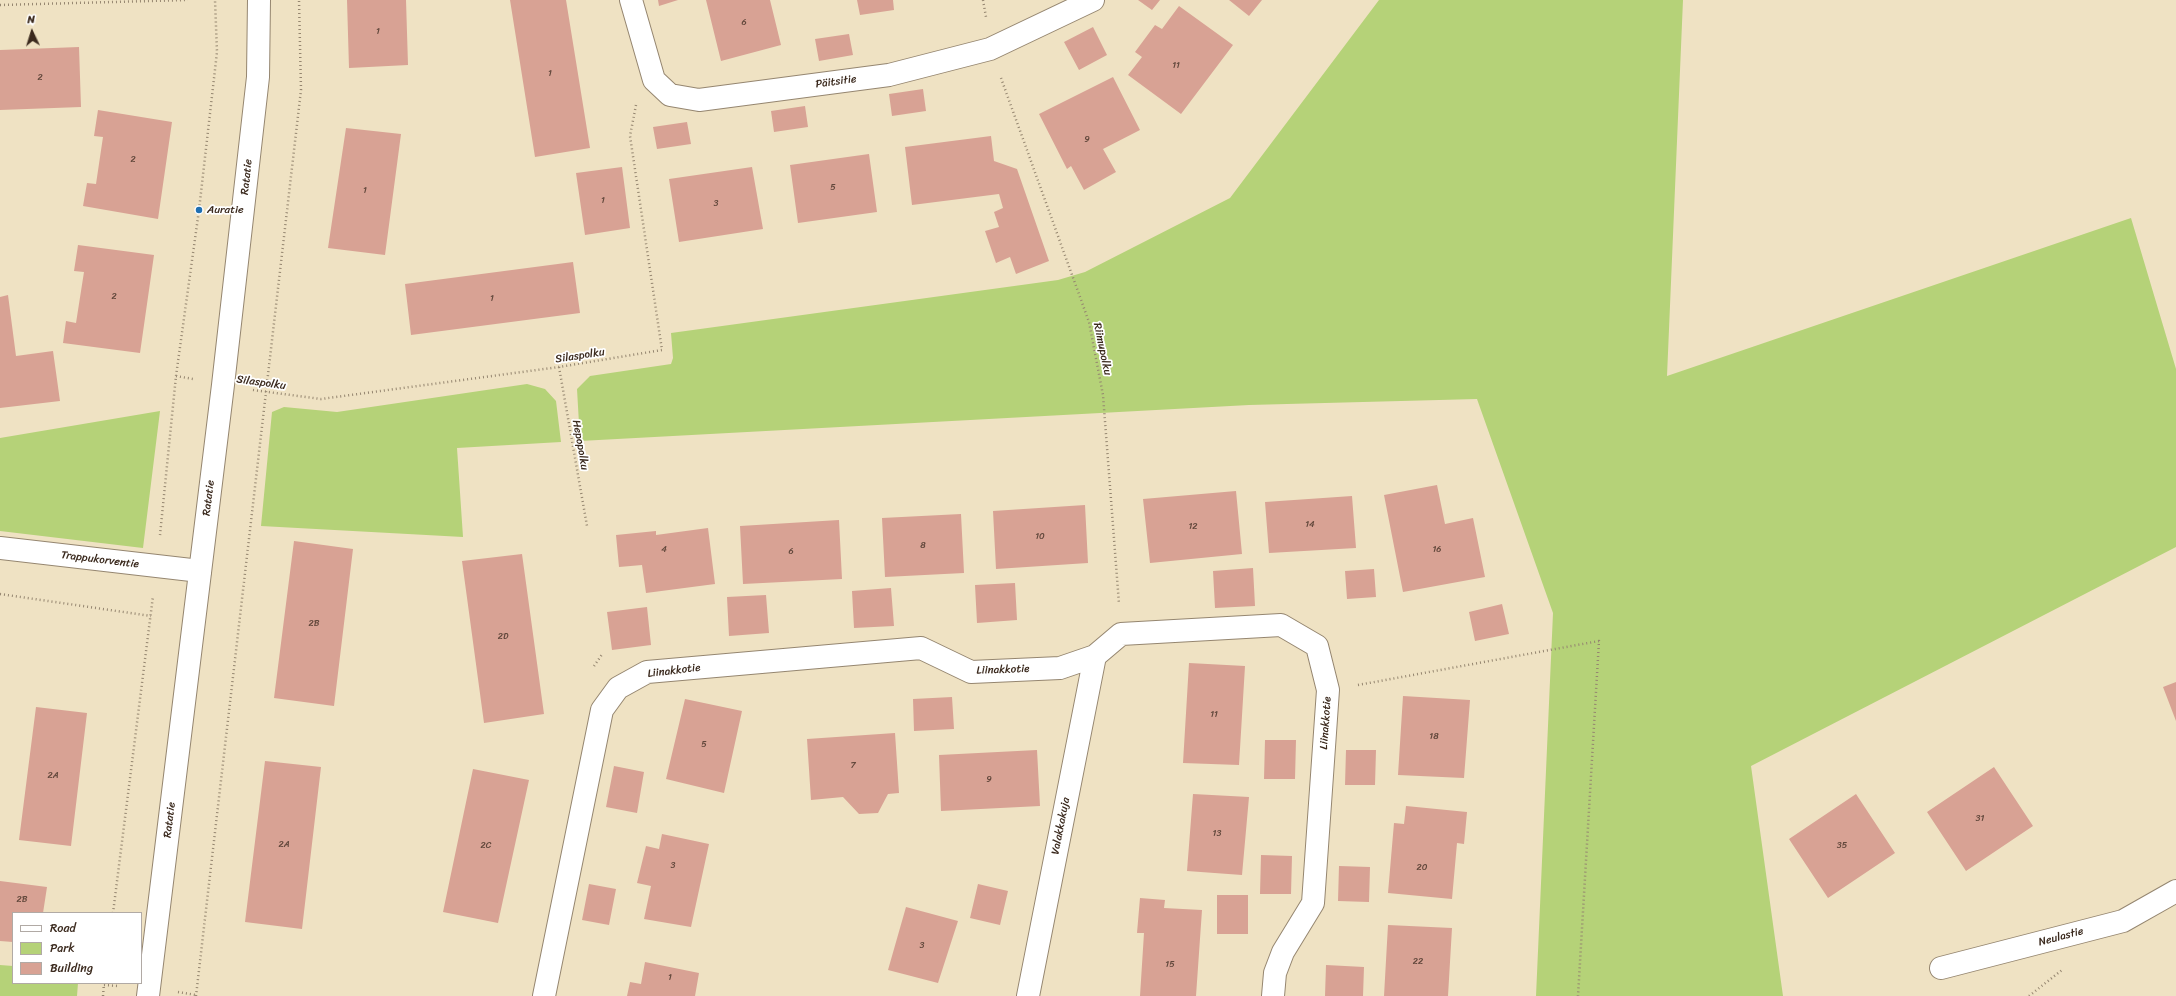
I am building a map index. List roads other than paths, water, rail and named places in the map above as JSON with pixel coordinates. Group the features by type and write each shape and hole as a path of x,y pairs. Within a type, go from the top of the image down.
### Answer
{"street":[{"name":"Ratatie","path":"148,996 223,385 258,77 259,0"},
{"name":"Päitsitie","path":"631,0 654,80 670,95 699,100 889,75 990,49 1093,0"},
{"name":"Trappukorventie","path":"0,548 200,571"},
{"name":"Liinakkotie","path":"544,996 602,710 618,688 647,672 921,648 971,672 1060,668 1095,656 1121,634 1281,625 1317,646 1328,690 1313,903 1283,952 1275,973 1273,996"},
{"name":"Valakkakuja","path":"1028,996 1095,656"},
{"name":"Neulastie","path":"1941,968 2123,921 2176,891"}],"place":[{"name":"Auratie","path":"199,210"}]}
